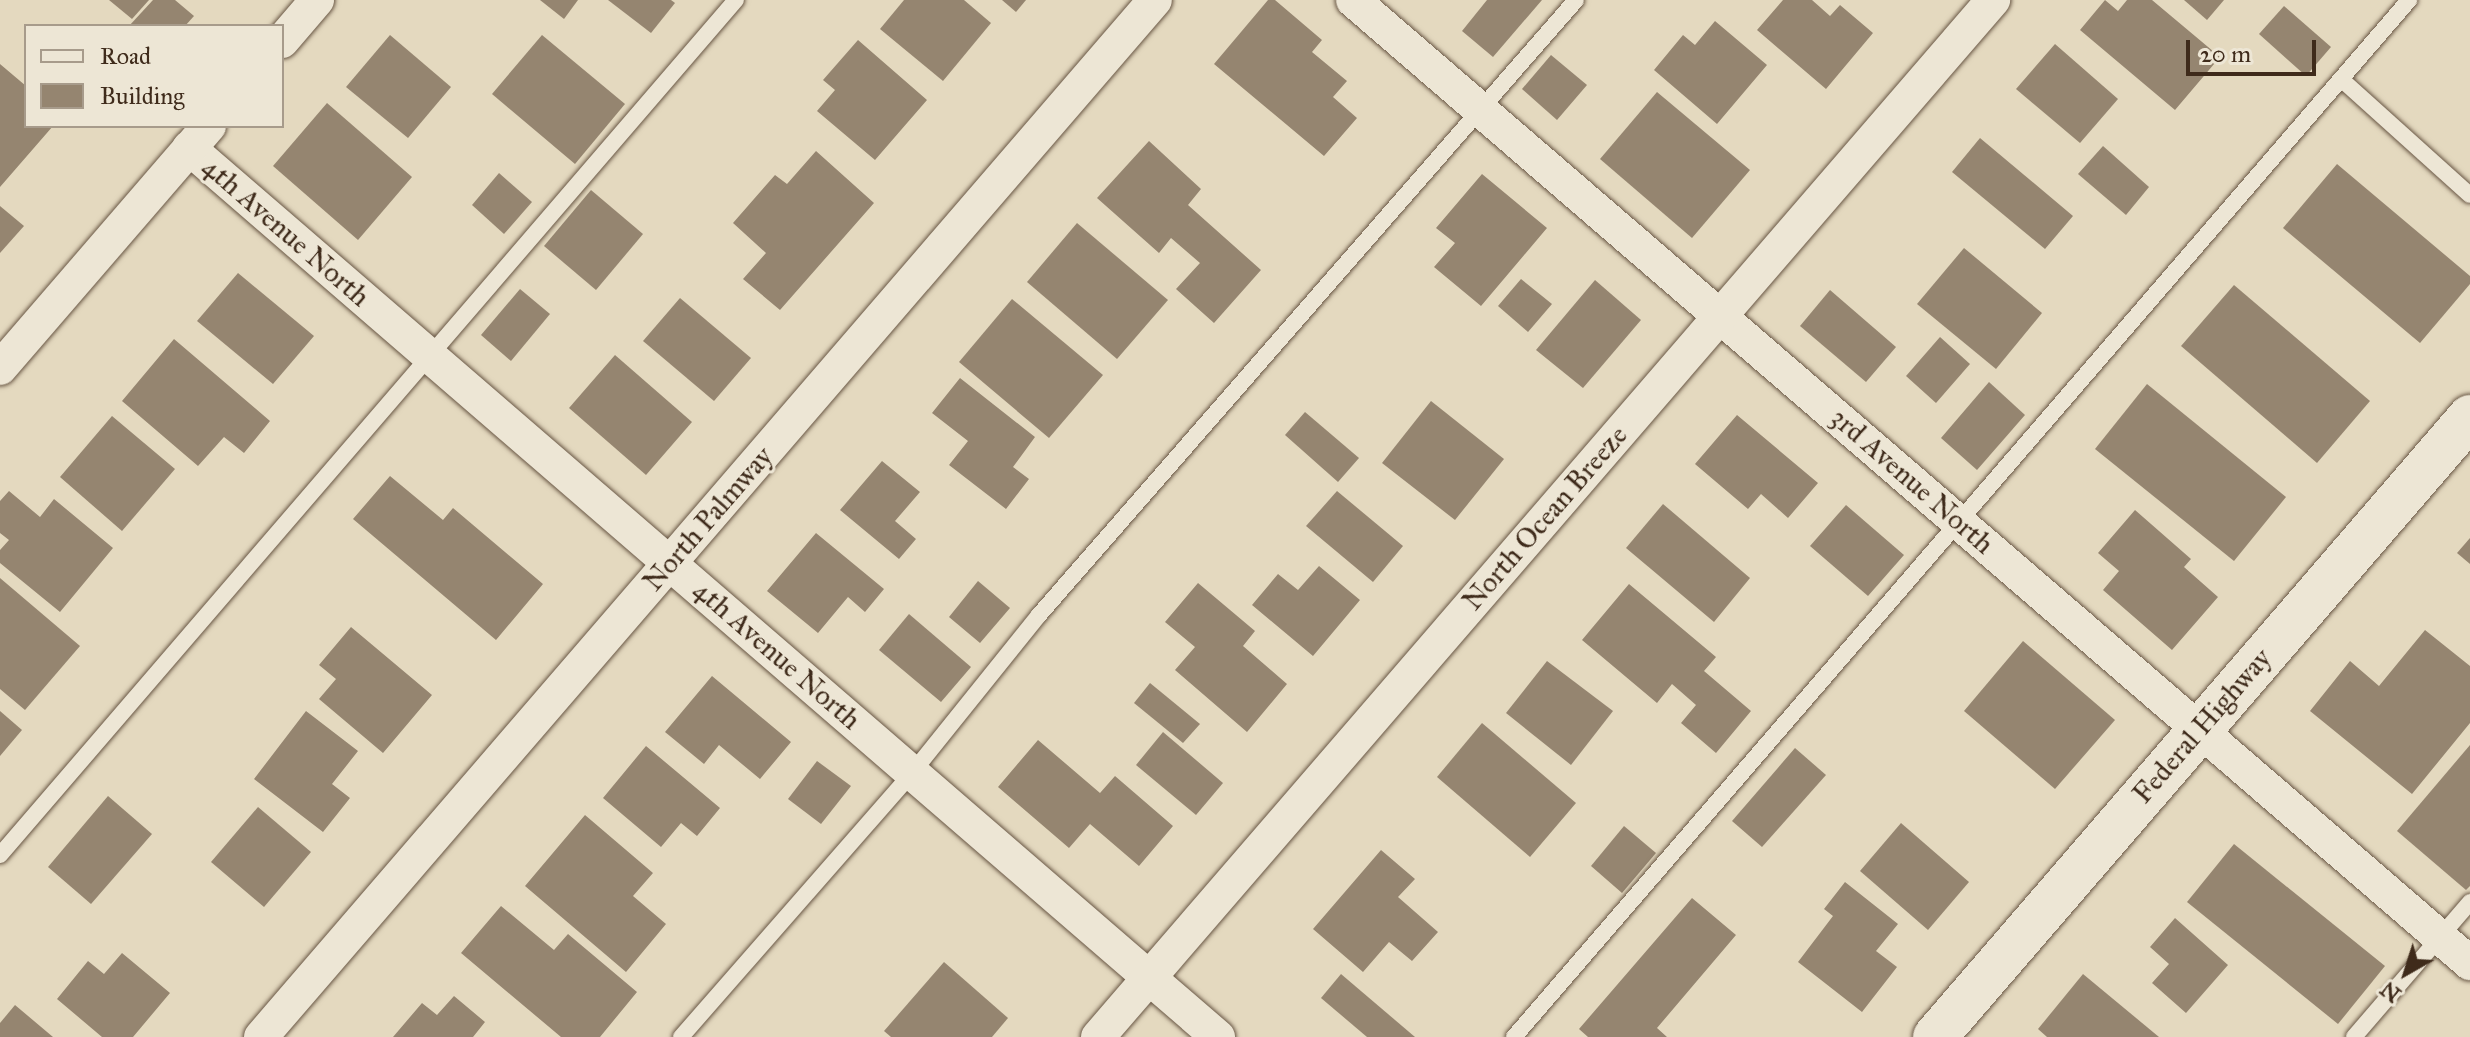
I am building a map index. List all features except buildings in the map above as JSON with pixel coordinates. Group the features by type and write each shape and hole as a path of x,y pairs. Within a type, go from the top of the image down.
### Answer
{"main road":[{"name":"Federal Highway","path":"1935,1037 2470,417"}],"street":[{"path":"284,39 317,0"},
{"name":"North Palmway","path":"261,1037 1155,0"},
{"name":"3rd Avenue North","path":"1353,0 2470,963"},
{"name":"North Ocean Breeze","path":"1098,1037 1993,0"},
{"path":"0,368 199,137"},
{"name":"4th Avenue North","path":"199,137 432,358 1218,1037"}],"lane":[{"path":"0,855 432,358 736,0"},
{"path":"681,1037 912,773 1039,615 1576,0"},
{"path":"1514,1037 2409,0"},
{"path":"2341,79 2470,195"},
{"path":"2354,1037 2470,902"}]}
